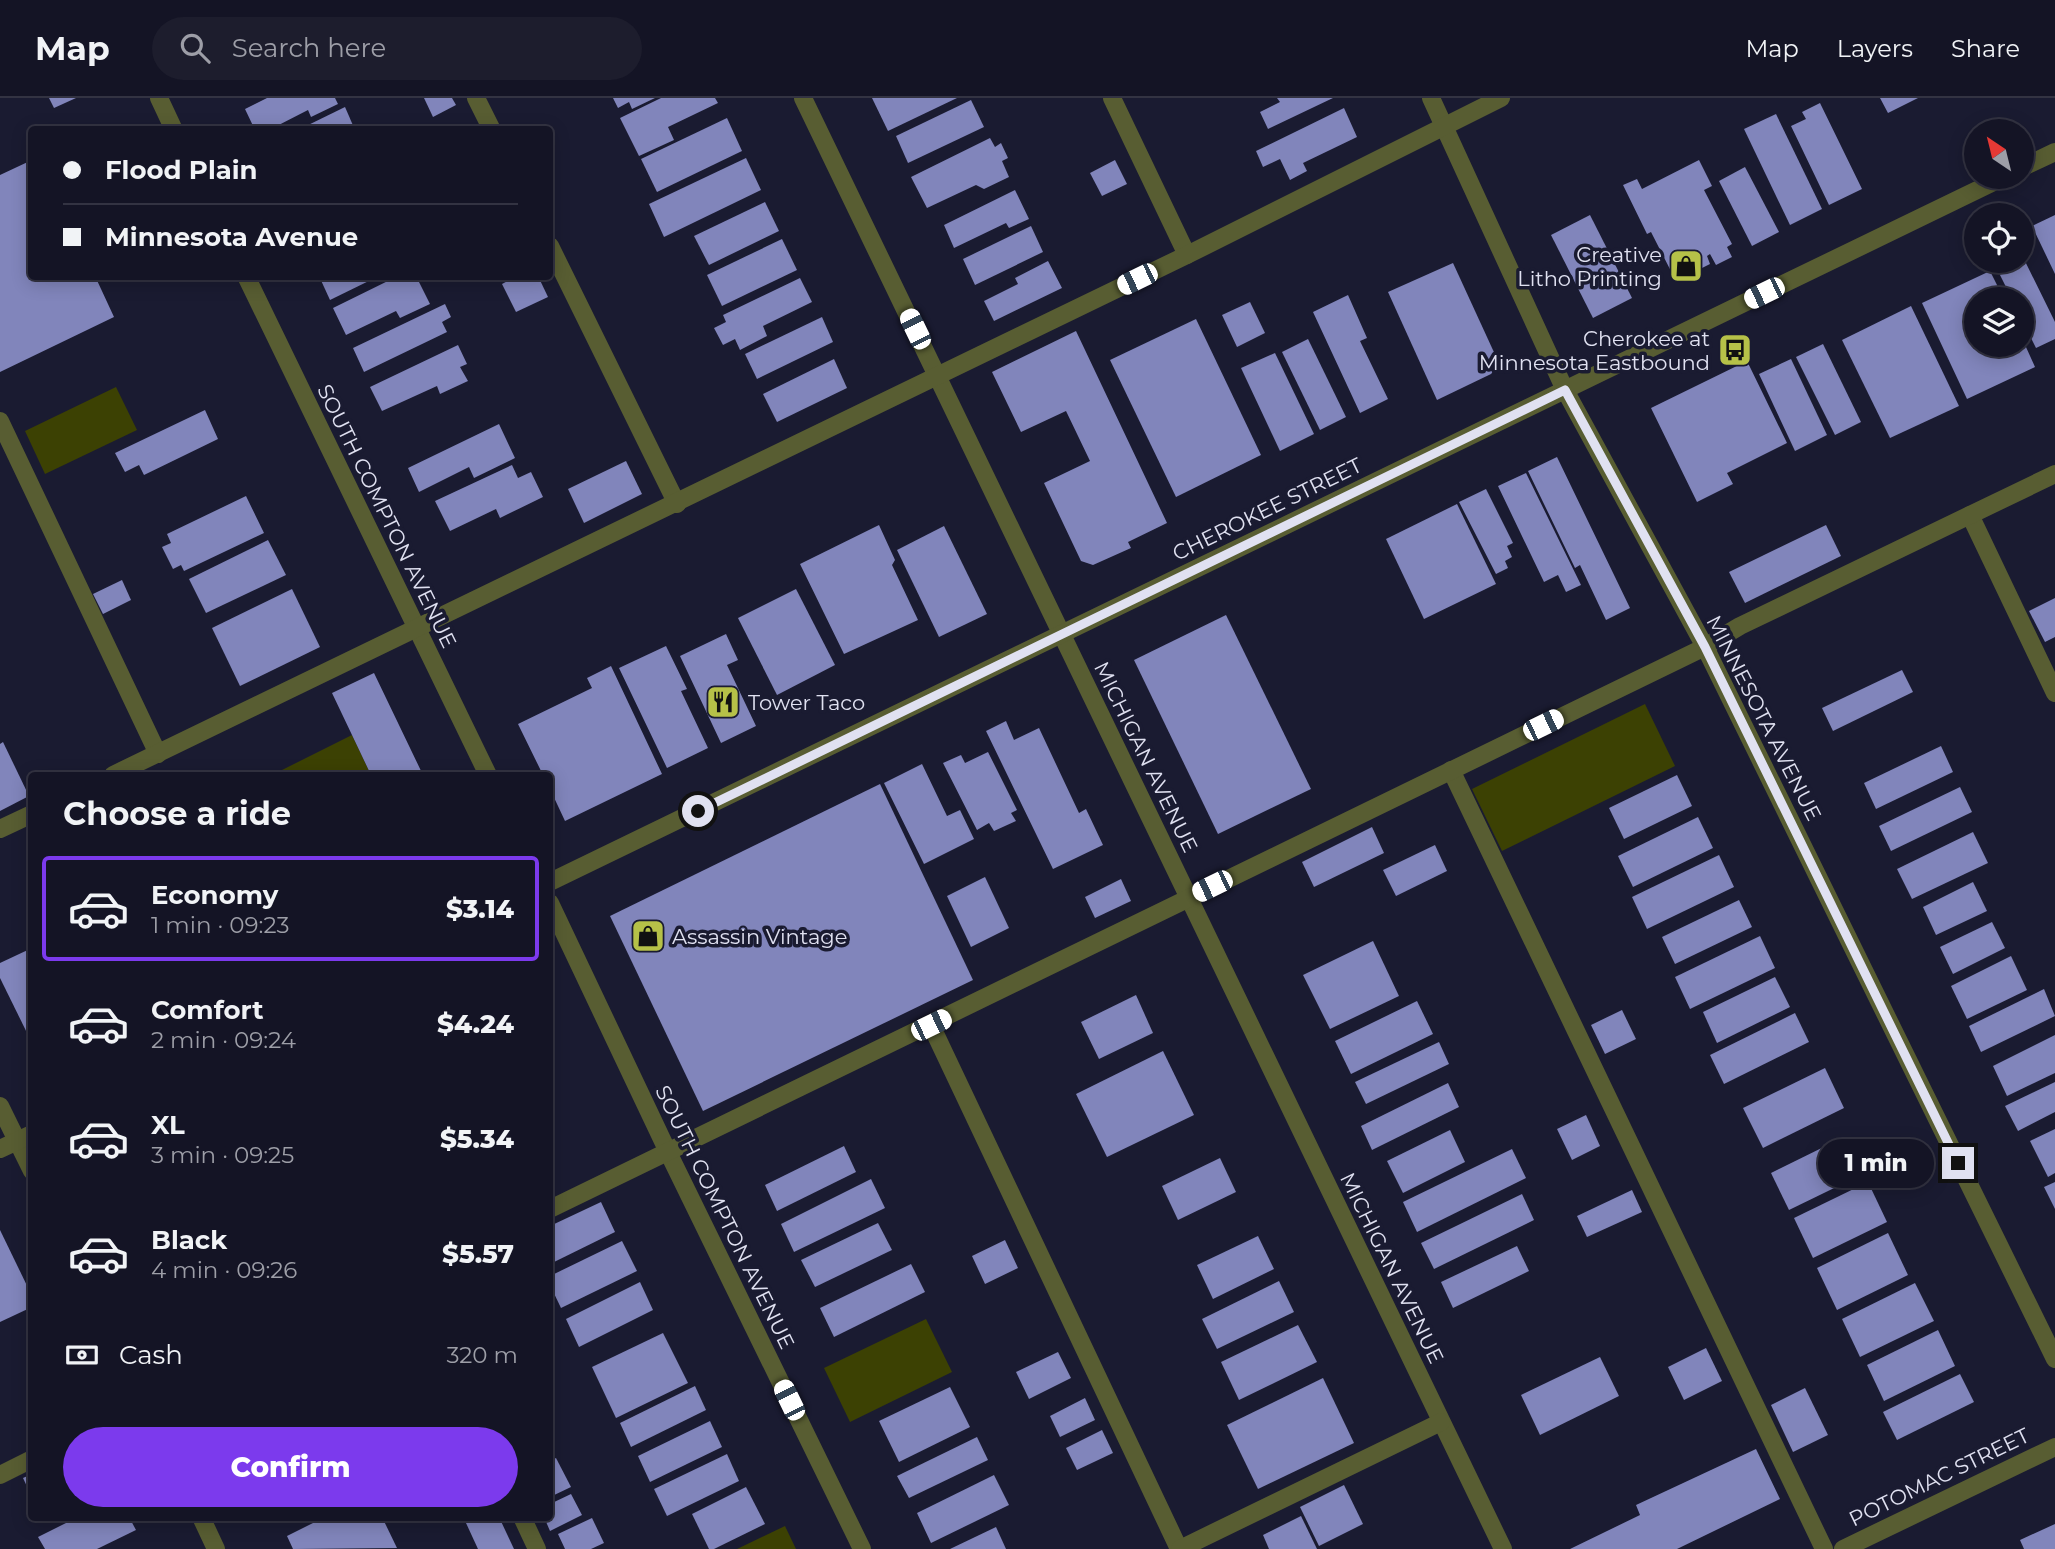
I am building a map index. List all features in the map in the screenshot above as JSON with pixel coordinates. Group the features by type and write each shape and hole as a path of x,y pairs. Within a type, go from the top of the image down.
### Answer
{"street":[{"path":"159,98 172,126"},
{"path":"476,98 490,126"},
{"name":"MICHIGAN AVENUE","path":"803,98 1503,1549"},
{"path":"1112,98 1187,255"},
{"name":"MINNESOTA AVENUE","path":"1431,98 1565,390 1705,647 2055,1359"},
{"path":"119,772 677,504 1501,98"},
{"path":"2034,162 2055,152"},
{"name":"CHEROKEE STREET","path":"553,881 1979,189"},
{"path":"553,252 677,504"},
{"name":"SOUTH COMPTON AVENUE","path":"248,280 487,772"},
{"path":"0,422 158,754"},
{"path":"553,1208 2055,474"},
{"path":"1970,515 2055,693"},
{"path":"1451,770 1824,1549"},
{"path":"0,830 28,816"},
{"name":"SOUTH COMPTON AVENUE","path":"553,909 862,1549"},
{"path":"931,1025 1179,1549 1441,1422"},
{"path":"0,1106 24,1137 0,1149"},
{"name":"POTOMAC STREET","path":"1843,1549 2055,1447"},
{"path":"0,1475 28,1461"},
{"path":"203,1521 216,1549"},
{"path":"524,1521 537,1549"}],"green space":[{"path":"116,387 137,430 45,474 25,431"},
{"path":"1645,704 1675,766 1502,851 1472,789"},
{"path":"352,735 370,772 278,772"},
{"path":"926,1319 952,1372 850,1422 824,1368"},
{"path":"785,1526 796,1549 737,1549"}],"building":[{"path":"49,98 76,98 54,108"},
{"path":"267,98 335,98 338,104 311,117 308,110 277,126 253,126 245,109"},
{"path":"424,98 452,98 456,105 433,117"},
{"path":"613,98 655,98 632,109 629,102 618,108"},
{"path":"661,98 715,98 718,103 668,127 674,140 639,156 620,118"},
{"path":"872,98 957,98 888,131"},
{"path":"1277,98 1333,98 1268,129 1260,112 1280,102"},
{"path":"1880,98 1918,98 1888,113"},
{"path":"971,100 984,127 908,163 896,136"},
{"path":"1820,103 1862,189 1829,205 1791,126 1806,119 1802,112"},
{"path":"345,107 353,126 306,126"},
{"path":"1344,108 1357,137 1303,163 1307,171 1290,180 1280,159 1263,167 1256,151"},
{"path":"1776,114 1822,209 1790,225 1744,129"},
{"path":"727,118 742,151 657,192 641,159"},
{"path":"990,138 995,147 1001,143 1008,158 1002,161 1009,177 984,189 976,185 927,208 911,177"},
{"path":"746,158 761,190 664,237 649,204"},
{"path":"1115,160 1127,184 1102,196 1090,173"},
{"path":"1699,160 1712,186 1704,190 1732,244 1727,247 1732,257 1716,265 1710,254 1707,256 1710,264 1676,281 1651,232 1647,234 1623,185 1637,179 1642,189"},
{"path":"28,162 28,280 97,280 114,317 0,372 0,175"},
{"path":"1745,167 1779,232 1752,246 1719,181"},
{"path":"1015,190 1029,219 1009,228 1006,223 954,248 944,225"},
{"path":"765,202 779,231 709,265 694,236"},
{"path":"1590,215 1632,298 1593,318 1551,235"},
{"path":"2055,215 2055,274 2034,230 2034,225"},
{"path":"1031,226 1043,252 975,285 963,259"},
{"path":"782,239 797,270 722,306 707,275"},
{"path":"1048,261 1062,288 994,321 984,301 1018,284 1015,278"},
{"path":"1453,263 1498,361 1491,374 1437,400 1388,292"},
{"path":"1991,273 1998,287 1964,287 1964,357 2030,357 2035,367 1967,399 1922,303"},
{"path":"1999,273 2031,273 2055,322 2055,339 2036,348 2034,344 2034,287 2006,287"},
{"path":"800,278 812,302 763,326 767,336 740,350 735,339 723,345 714,328 726,322 723,315"},
{"path":"321,280 371,280 330,300"},
{"path":"390,280 418,280 430,304 400,318 396,311 346,335 333,308"},
{"path":"510,280 540,280 548,297 516,312 502,284"},
{"path":"1348,295 1367,338 1360,341 1388,399 1360,413 1313,312"},
{"path":"1250,302 1265,333 1237,347 1222,315"},
{"path":"445,304 451,317 442,322 447,332 364,372 353,348"},
{"path":"1911,306 1959,406 1890,438 1842,340"},
{"path":"822,317 833,342 757,379 745,354"},
{"path":"1196,319 1261,455 1176,497 1110,360"},
{"path":"1076,331 1167,523 1128,542 1131,548 1093,565 1081,561 1044,483 1090,461 1066,411 1021,432 992,372"},
{"path":"1308,339 1346,417 1320,430 1282,352"},
{"path":"1823,344 1861,422 1835,435 1796,357"},
{"path":"458,345 467,364 460,367 468,381 440,394 437,386 382,411 370,387"},
{"path":"1275,353 1314,434 1280,451 1241,368"},
{"path":"834,359 847,388 777,422 763,394"},
{"path":"1791,359 1827,435 1795,451 1759,374"},
{"path":"1747,361 1787,443 1727,473 1733,484 1697,502 1651,408"},
{"path":"205,410 218,439 144,475 139,465 125,472 115,453"},
{"path":"499,424 515,458 474,478 469,467 419,492 408,468"},
{"path":"1557,457 1630,608 1606,620 1580,565 1575,568 1528,471"},
{"path":"626,461 642,494 584,523 568,489"},
{"path":"512,465 518,478 531,472 543,497 500,518 496,509 450,531 435,501"},
{"path":"1526,473 1581,585 1566,592 1558,575 1544,582 1498,486"},
{"path":"1486,489 1513,543 1507,546 1512,557 1505,561 1508,568 1496,574 1459,502"},
{"path":"246,496 264,533 184,571 181,565 173,569 162,547 171,543 167,534"},
{"path":"1457,504 1496,584 1424,619 1386,539"},
{"path":"879,525 895,560 892,565 918,620 844,654 800,564"},
{"path":"1826,525 1841,556 1745,603 1729,572"},
{"path":"944,526 987,614 939,637 897,550"},
{"path":"268,540 286,575 206,613 189,579"},
{"path":"122,580 131,600 103,614 93,594"},
{"path":"292,589 320,647 240,686 212,628"},
{"path":"796,589 835,665 777,695 738,618"},
{"path":"2055,598 2055,637 2045,642 2029,611"},
{"path":"1226,615 1311,789 1218,834 1134,660"},
{"path":"726,634 738,660 727,665 756,726 721,743 680,656"},
{"path":"666,646 687,689 681,691 708,748 667,768 619,668"},
{"path":"611,666 662,774 565,821 553,795 553,772 542,772 518,724 592,688 587,678"},
{"path":"1902,670 1913,692 1833,731 1822,708"},
{"path":"374,673 422,772 370,772 332,693"},
{"path":"1006,721 1014,740 1039,728 1079,813 1086,809 1103,845 1053,869 986,731"},
{"path":"3,742 28,797 0,811 0,744"},
{"path":"1941,746 1953,772 1876,809 1864,783"},
{"path":"988,752 1017,810 1011,813 1016,821 994,831 989,823 977,830 943,763 961,755 965,763"},
{"path":"922,764 947,816 960,810 974,839 924,864 884,783"},
{"path":"1677,775 1692,806 1624,839 1609,808"},
{"path":"880,784 973,980 703,1111 610,916"},
{"path":"1960,787 1972,812 1891,851 1879,826"},
{"path":"1698,817 1713,848 1633,887 1618,856"},
{"path":"1372,827 1384,853 1314,887 1302,862"},
{"path":"1973,832 1988,863 1912,899 1897,869"},
{"path":"1435,845 1447,871 1396,896 1383,870"},
{"path":"1719,855 1734,887 1647,929 1632,897"},
{"path":"985,877 1009,928 971,947 947,896"},
{"path":"1121,879 1131,901 1095,918 1085,897"},
{"path":"1973,882 1987,911 1936,935 1923,907"},
{"path":"1739,900 1752,927 1675,964 1662,937"},
{"path":"1992,922 2005,948 1953,974 1940,947"},
{"path":"1760,936 1775,968 1690,1009 1675,977"},
{"path":"1373,941 1399,996 1330,1029 1303,975"},
{"path":"28,950 28,1035 0,978 0,963"},
{"path":"2011,956 2027,990 1967,1019 1951,986"},
{"path":"1775,977 1790,1007 1717,1043 1703,1012"},
{"path":"2044,989 2055,1016 1981,1052 1969,1026"},
{"path":"1136,995 1153,1033 1099,1059 1081,1022"},
{"path":"1417,1001 1433,1034 1351,1074 1335,1041"},
{"path":"1622,1010 1636,1039 1605,1054 1591,1025"},
{"path":"1795,1013 1809,1042 1724,1084 1710,1055"},
{"path":"2055,1035 2055,1073 2007,1096 1993,1066"},
{"path":"1439,1042 1449,1064 1366,1104 1355,1082"},
{"path":"1163,1051 1194,1115 1107,1157 1076,1094"},
{"path":"1825,1068 1844,1108 1763,1148 1743,1108"},
{"path":"2055,1082 2055,1112 2018,1131 2005,1106"},
{"path":"1448,1083 1459,1107 1372,1150 1361,1126"},
{"path":"1586,1115 1600,1146 1572,1160 1557,1129"},
{"path":"2055,1129 2055,1173 2048,1177 2030,1141"},
{"path":"1450,1130 1465,1162 1403,1193 1387,1161"},
{"path":"1844,1137 1863,1174 1789,1210 1771,1173"},
{"path":"844,1146 856,1172 777,1211 765,1185"},
{"path":"1512,1149 1526,1178 1417,1232 1403,1202"},
{"path":"1220,1158 1236,1192 1178,1220 1162,1186"},
{"path":"871,1179 885,1208 794,1252 781,1224"},
{"path":"1868,1182 1887,1222 1813,1258 1794,1218"},
{"path":"2055,1182 2055,1209 2044,1187"},
{"path":"1632,1190 1642,1212 1587,1237 1577,1216"},
{"path":"1522,1194 1534,1220 1434,1269 1421,1243"},
{"path":"601,1202 615,1232 553,1263 553,1225"},
{"path":"878,1223 892,1250 815,1287 801,1260"},
{"path":"0,1230 28,1288 28,1309 0,1322"},
{"path":"1888,1233 1908,1275 1837,1310 1817,1268"},
{"path":"1258,1236 1274,1269 1213,1299 1197,1265"},
{"path":"1005,1240 1018,1268 985,1284 972,1256"},
{"path":"622,1241 637,1271 561,1308 553,1291 553,1275"},
{"path":"1517,1246 1529,1271 1453,1308 1441,1282"},
{"path":"911,1264 925,1292 834,1337 820,1308"},
{"path":"1279,1281 1294,1312 1217,1349 1202,1319"},
{"path":"640,1282 653,1310 579,1347 566,1319"},
{"path":"1915,1283 1934,1321 1860,1357 1842,1319"},
{"path":"1298,1325 1317,1362 1239,1400 1221,1362"},
{"path":"1938,1330 1955,1366 1884,1401 1867,1365"},
{"path":"663,1333 688,1383 616,1418 592,1367"},
{"path":"1706,1348 1722,1381 1684,1400 1668,1367"},
{"path":"1058,1352 1071,1378 1029,1399 1016,1372"},
{"path":"1600,1357 1619,1396 1540,1435 1521,1395"},
{"path":"1960,1374 1974,1402 1897,1440 1883,1412"},
{"path":"1323,1378 1354,1443 1258,1489 1227,1425"},
{"path":"695,1386 706,1410 631,1447 620,1423"},
{"path":"950,1387 970,1427 899,1462 879,1421"},
{"path":"1805,1388 1828,1435 1793,1452 1771,1405"},
{"path":"1085,1398 1095,1420 1060,1437 1050,1416"},
{"path":"710,1421 722,1447 650,1482 638,1456"},
{"path":"1102,1430 1113,1453 1077,1470 1066,1448"},
{"path":"977,1437 988,1460 909,1498 897,1476"},
{"path":"1756,1449 1780,1499 1677,1549 1570,1549 1640,1515 1636,1505"},
{"path":"727,1454 739,1481 667,1516 654,1489"},
{"path":"556,1458 571,1487 553,1496 553,1460"},
{"path":"994,1475 1009,1505 931,1543 917,1513"},
{"path":"28,1476 28,1489 23,1478"},
{"path":"1344,1485 1363,1524 1319,1546 1300,1507"},
{"path":"746,1487 765,1524 709,1549 692,1514"},
{"path":"571,1494 582,1515 550,1531 546,1521 553,1521 553,1503"},
{"path":"1301,1516 1317,1549 1269,1549 1263,1535"},
{"path":"592,1518 604,1543 591,1549 565,1549 558,1534"},
{"path":"70,1521 131,1521 136,1530 97,1549 45,1549 38,1537"},
{"path":"317,1521 384,1521 397,1548 293,1549 287,1536"},
{"path":"501,1521 514,1549 478,1549 466,1523"},
{"path":"2055,1524 2055,1549 2024,1549 2020,1540"},
{"path":"996,1527 1006,1549 950,1549"}],"place":[{"name":"Creative Litho Printing","path":"1686,266"},
{"name":"Cherokee at Minnesota Eastbound","path":"1735,350"},
{"name":"Tower Taco","path":"723,702"},
{"name":"Assassin Vintage","path":"648,936"}],"route":[{"path":"698,811 1565,390 1705,647 1958,1163"}]}
